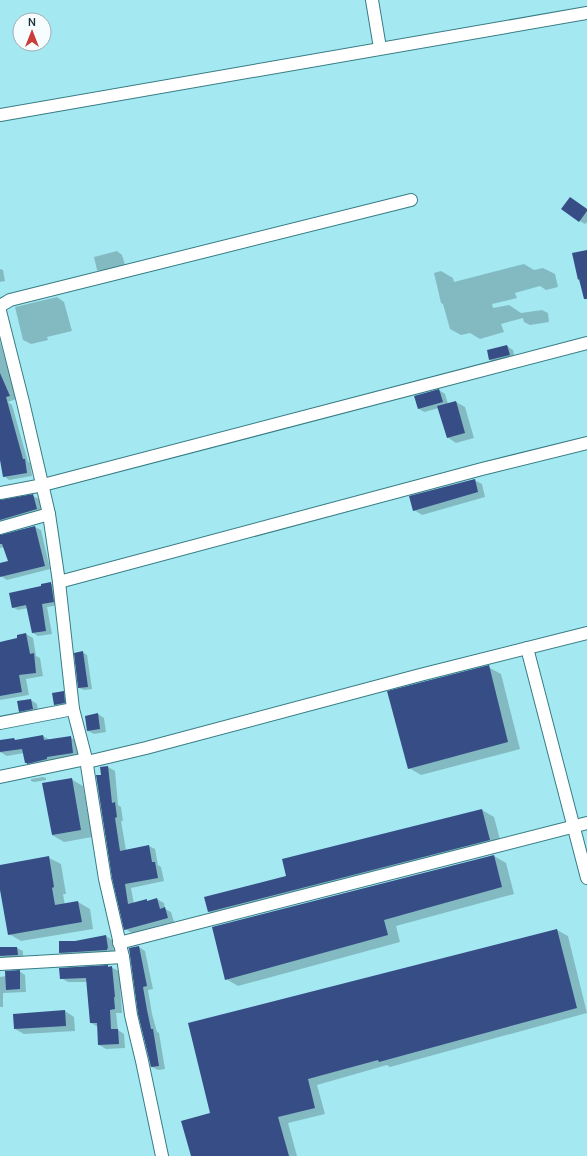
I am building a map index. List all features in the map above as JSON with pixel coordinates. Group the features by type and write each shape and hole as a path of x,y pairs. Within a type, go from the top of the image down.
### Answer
{"street":[{"path":"372,0 380,48"},
{"path":"0,115 587,13"},
{"path":"0,306 10,300 411,200"},
{"path":"0,311 49,514 59,582 73,709 86,760 105,879 122,957 131,1015 162,1156"},
{"path":"0,493 43,485 587,343"},
{"path":"59,582 482,469 587,443"},
{"path":"0,528 49,514"},
{"path":"0,777 146,748 587,633"},
{"path":"527,648 587,878"},
{"path":"0,723 73,709"},
{"path":"119,942 587,823"},
{"path":"0,964 122,957"}],"building":[{"path":"570,197 587,209 579,222 561,209"},
{"path":"587,250 587,299 584,299 572,253"},
{"path":"507,345 510,355 489,360 487,350"},
{"path":"0,373 10,396 6,397 23,459 25,459 27,473 3,477 0,460"},
{"path":"439,389 443,402 418,409 414,396"},
{"path":"456,401 465,433 447,438 437,406"},
{"path":"475,479 478,492 413,511 409,496"},
{"path":"33,494 37,509 0,520 0,500"},
{"path":"35,526 45,566 0,577 0,563 8,561 2,544 0,544 0,535"},
{"path":"51,582 54,602 42,604 46,631 32,633 26,605 12,608 9,593 41,586 41,584"},
{"path":"26,633 30,654 34,653 36,673 19,675 22,692 0,696 0,642 17,638 17,635"},
{"path":"83,651 88,687 78,688 74,653"},
{"path":"489,665 508,742 408,769 387,691"},
{"path":"64,691 65,703 54,705 52,693"},
{"path":"31,699 33,709 19,712 17,701"},
{"path":"98,713 100,729 87,731 85,716"},
{"path":"43,735 44,740 71,736 73,753 47,757 47,759 27,764 25,763 22,749 0,752 0,740 14,738 15,740"},
{"path":"108,766 112,803 115,802 117,817 115,818 120,851 149,845 152,862 155,862 158,878 125,884 128,904 157,898 160,909 165,907 168,918 124,930 112,878 96,775 101,775 100,767"},
{"path":"72,778 81,830 52,835 42,783"},
{"path":"482,809 490,840 208,912 204,897 286,876 282,859"},
{"path":"494,855 502,887 384,920 388,935 225,980 212,927"},
{"path":"49,856 55,905 78,901 82,922 8,935 0,890 0,865"},
{"path":"557,929 577,1008 379,1062 378,1060 308,1079 315,1108 278,1117 289,1156 191,1156 181,1121 210,1113 188,1023"},
{"path":"106,935 107,950 59,953 59,941 75,941"},
{"path":"139,946 147,986 143,987 151,1029 153,1029 159,1066 151,1067 138,1014 129,948"},
{"path":"0,947 17,947 18,955 0,956"},
{"path":"108,965 108,967 112,966 115,997 115,1009 110,1010 111,1029 118,1029 119,1044 98,1045 97,1023 90,1023 86,978 60,979 59,968"},
{"path":"20,970 20,989 6,990 5,971"},
{"path":"65,1010 66,1026 14,1029 13,1014"}]}
